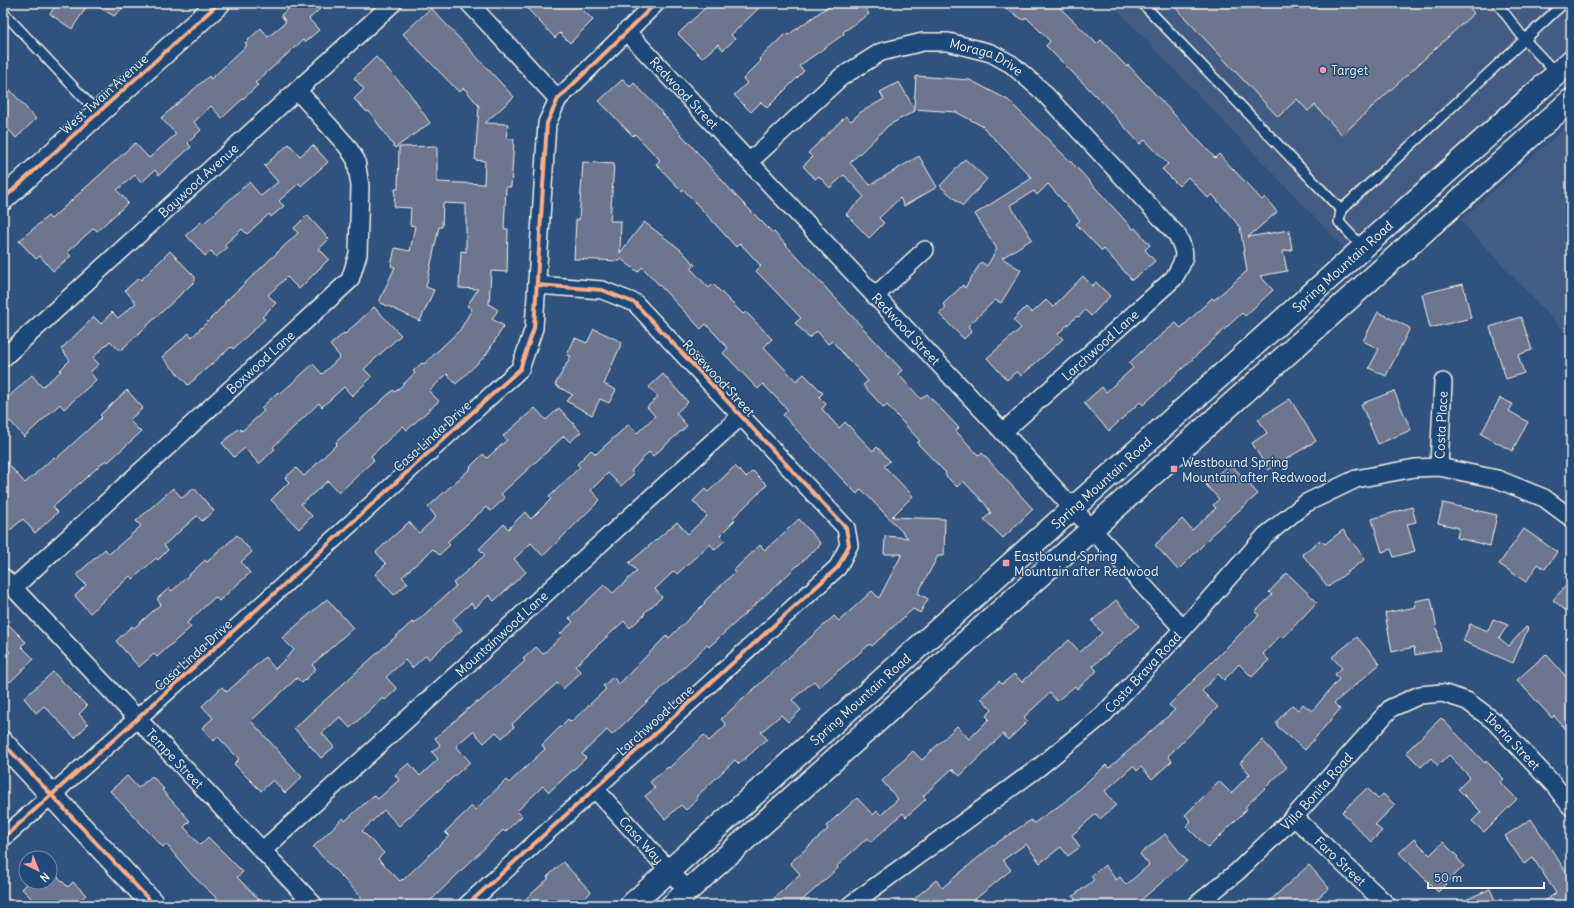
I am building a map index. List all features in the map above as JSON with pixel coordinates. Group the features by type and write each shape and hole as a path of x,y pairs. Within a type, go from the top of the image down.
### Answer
{"main road":[{"name":"West Twain Avenue","path":"4,197 219,3"},
{"name":"Spring Mountain Road","path":"631,905 1564,67"},
{"path":"680,898 1571,100"},
{"path":"1467,193 1458,183 1463,174 1480,158 1481,141"},
{"path":"1304,340 1339,285 1365,259 1366,252 1363,248"},
{"path":"3,744 154,905"}],"street":[{"name":"Baywood Avenue","path":"3,358 393,3"},
{"path":"469,3 558,99"},
{"name":"Casa Linda Drive","path":"3,838 138,718 520,369 534,328 547,123 558,99 656,3"},
{"name":"Redwood Street","path":"626,31 1003,432 1183,629"},
{"name":"Moraga Drive","path":"749,162 841,77 881,52 923,42 948,42 991,53 1011,64 1042,91 1177,235 1185,250"},
{"name":"Boxwood Lane","path":"8,582 350,280 358,254 360,186 356,160 347,146 297,90"},
{"path":"875,296 926,250"},
{"name":"Larchwood Lane","path":"1003,432 1174,278 1183,263 1185,250"},
{"name":"Rosewood Street","path":"537,285 602,290 635,303 846,528 849,545"},
{"name":"Costa Place","path":"1439,467 1443,382"},
{"name":"Mountainwood Lane","path":"263,850 741,416"},
{"name":"Costa Brava Road","path":"850,905 1038,768 1103,716 1183,629 1265,536 1306,503 1356,479 1414,468 1439,467 1497,478 1544,498 1571,518"},
{"name":"Larchwood Lane","path":"467,905 838,567 849,545"},
{"name":"Tempe Street","path":"8,582 314,905"},
{"name":"Iberia Street","path":"1442,693 1467,701 1494,720 1554,785 1571,807"},
{"name":"Villa Bonita Road","path":"1196,905 1237,872 1294,817 1390,708 1420,694 1442,693"},
{"name":"Casa Way","path":"595,789 669,871 680,898"},
{"name":"Faro Street","path":"1294,817 1386,905"}],"lane":[{"path":"1142,3 1341,210"},
{"path":"1498,3 1526,40 1564,67"},
{"path":"1363,248 1339,222 1341,210 1526,40 1564,3"},
{"path":"3,12 98,113"}],"shaded area":[{"name":"Target","path":"1111,3 1571,3 1571,44 1346,250"},
{"path":"1571,122 1571,339 1460,220"}],"building":[{"path":"57,3 89,3 72,29 50,14"},
{"path":"92,3 128,3 114,16"},
{"path":"295,3 314,3 320,9 309,19 319,30 305,42 303,40 255,83 258,85 222,118 211,106 194,122 201,130 188,143 191,147 159,175 155,170 141,183 135,175 117,190 128,203 97,231 94,228 67,252 71,256 53,271 40,256 36,259 19,241 48,216 51,219 135,143 149,158 176,134 161,118 209,76 211,79 247,45 245,43 261,28 268,37 286,22 281,15"},
{"path":"522,3 576,3 593,20 570,43 560,33 555,38"},
{"path":"710,3 764,3 731,35 735,39 723,50 718,44 702,58 678,34"},
{"path":"833,3 862,3 869,14 799,66 804,71 767,108 761,102 751,112 734,95 747,83 743,79 761,61 759,59 786,33 788,35"},
{"path":"996,3 1055,3 1097,44 1101,40 1127,67 1128,65 1215,158 1219,154 1262,200 1265,197 1277,212 1248,237 1289,230 1292,250 1283,251 1287,271 1260,276 1273,290 1245,316 1242,313 1143,405 1140,402 1109,431 1084,403 1102,387 1106,392 1133,368 1129,363 1143,350 1176,323 1181,328 1212,298 1214,300 1247,271 1240,227 1212,194 1208,198 1188,177 1179,186 1162,169 1168,164 1145,140 1140,144 1102,102 1046,46 1050,41 1026,17 1024,20"},
{"name":"Target","path":"1171,3 1465,3 1474,13 1342,135 1315,105 1308,111 1297,99 1278,117"},
{"path":"431,8 514,97 485,123 508,124 506,139 514,139 511,187 506,187 504,229 508,229 507,272 491,271 489,304 498,310 492,319 504,326 486,355 456,384 447,374 429,391 439,401 407,430 403,426 371,456 374,460 339,493 328,481 301,504 312,516 299,529 271,500 289,482 285,478 296,468 304,476 337,444 336,442 393,390 395,392 415,373 413,371 422,363 424,364 460,330 472,309 467,306 478,289 459,288 461,251 466,252 466,204 443,203 442,227 439,227 426,287 434,290 420,321 379,302 395,267 391,266 395,248 410,251 415,226 410,225 411,208 394,207 395,189 398,189 399,147 437,146 437,182 484,184 485,161 475,160 479,106 464,88 459,92 403,34"},
{"path":"376,57 408,91 430,123 395,148 369,111 367,112 354,99 364,89 354,78"},
{"path":"916,76 970,80 1008,100 1079,170 1133,229 1135,228 1150,245 1145,250 1155,261 1132,280 1104,249 1102,251 1076,224 1080,220 1048,184 1037,195 1034,191 1010,205 1032,239 1002,258 1021,270 1001,303 995,300 968,326 972,331 964,339 939,314 946,308 943,304 963,285 965,288 981,262 987,266 997,249 975,214 1032,178 982,126 956,112 914,109 915,111 889,125 850,163 870,185 919,156 937,187 904,206 900,198 879,218 884,223 869,238 846,214 864,197 844,175 830,188 819,176 815,179 803,166 812,157 808,153 846,116 851,121 861,112 884,99 880,92 899,82 914,108"},
{"path":"623,79 630,87 634,83 656,106 737,197 773,233 774,232 902,370 898,374 921,399 927,394 959,428 956,431 979,456 982,453 1033,509 1003,538 984,519 991,513 986,505 963,481 957,487 945,475 946,473 917,443 920,441 887,405 884,408 863,385 868,381 832,341 828,344 817,331 809,338 795,323 801,318 756,271 761,266 740,243 736,247 683,189 682,191 656,164 660,160 635,134 633,136 599,101"},
{"path":"3,82 36,119 16,138 3,123"},
{"path":"289,144 300,156 313,145 328,162 301,186 299,183 279,201 284,206 271,217 269,214 247,234 242,229 224,245 227,248 216,257 211,251 205,256 186,235 202,221 204,223 249,182 261,196 278,182 264,166"},
{"path":"965,159 987,179 963,206 940,186"},
{"path":"583,162 614,164 610,221 621,221 620,253 644,222 681,250 695,265 691,269 709,288 713,284 743,314 746,312 772,339 764,347 796,381 804,374 823,393 819,397 826,404 822,409 839,428 845,422 873,451 877,447 890,461 884,466 913,496 892,517 945,519 944,556 938,556 918,593 928,599 920,613 913,609 872,646 870,644 819,687 814,681 792,700 801,710 788,722 781,715 761,732 767,739 739,764 735,760 696,797 698,799 686,810 681,805 665,819 645,796 655,788 650,782 668,767 669,768 704,735 709,741 726,725 721,719 834,616 839,621 872,591 879,598 902,554 884,554 885,536 908,538 861,489 857,494 841,478 783,415 788,410 763,384 758,389 723,353 728,348 706,324 701,329 642,267 638,272 620,258 620,261 574,259 576,220 579,220"},
{"path":"307,215 329,239 319,249 329,259 299,289 287,277 268,295 276,303 262,317 265,319 233,349 231,347 188,385 162,357 189,333 192,337 225,304 224,303 298,233 294,228"},
{"path":"170,251 195,277 195,281 120,351 110,341 93,358 99,364 90,372 96,380 64,409 60,404 24,437 10,421 3,427 3,402 32,375 42,387 61,371 60,370 70,360 61,349 94,317 101,324 112,312 118,318 136,303 125,290 139,278 141,280"},
{"path":"1083,276 1092,286 1096,282 1110,296 1091,316 1085,310 1079,317 1077,316 1058,334 1063,339 1021,376 1017,371 1007,380 987,358 1021,328 1013,320 1026,307 1032,313 1046,300 1053,307"},
{"path":"1463,284 1471,318 1430,328 1422,294"},
{"path":"374,307 401,335 364,369 372,377 352,396 344,387 322,407 319,403 273,447 275,449 259,464 245,448 234,457 222,443 239,428 242,431 264,411 261,408 278,392 280,394 313,364 322,374 340,357 330,345 344,333 345,334"},
{"path":"1378,312 1410,328 1386,376 1369,368 1379,349 1363,341"},
{"path":"1521,317 1532,350 1518,355 1524,373 1506,379 1490,327"},
{"path":"594,329 622,342 604,384 616,390 609,403 600,399 592,415 566,401 573,395 555,385 571,356 567,355 575,338 587,343"},
{"path":"663,374 688,402 676,413 687,426 653,456 649,452 631,471 634,474 621,486 608,473 591,490 600,500 543,556 531,543 514,559 526,572 515,582 494,601 489,595 475,608 471,603 453,619 462,630 429,659 426,655 412,668 405,660 386,677 397,689 385,700 383,698 350,728 340,717 322,733 334,747 321,758 294,728 412,622 414,624 456,586 453,583 485,555 479,549 504,524 508,529 525,512 531,519 551,499 549,497 580,467 577,464 591,450 596,454 629,424 637,433 655,416 647,407 658,397 649,387"},
{"path":"127,390 143,408 129,420 141,432 108,462 106,460 53,507 58,512 35,533 23,519 9,531 3,525 3,458 25,483 54,457 56,459 102,417 100,415"},
{"path":"1394,391 1411,430 1378,444 1361,404"},
{"path":"1500,398 1513,404 1509,411 1528,422 1512,451 1481,434"},
{"path":"1290,399 1316,441 1268,470 1252,443 1267,433 1258,419"},
{"path":"535,408 546,420 559,408 581,432 570,442 564,436 501,494 505,498 491,511 486,507 447,542 450,545 439,555 433,549 402,577 408,583 394,595 375,574 386,564 376,552 409,522 419,533 436,517 428,507 471,468 470,467 483,454 487,458 507,440 503,436"},
{"path":"1230,463 1258,494 1211,535 1212,536 1178,570 1155,545 1182,519 1192,530 1216,508 1213,505 1219,499 1206,485"},
{"path":"735,466 746,477 753,471 767,485 733,518 735,520 720,535 725,540 715,550 710,544 677,574 674,571 655,589 662,597 644,613 645,614 630,628 624,621 575,666 581,672 563,689 557,683 512,724 514,727 502,738 496,732 484,743 473,731 456,746 470,762 399,826 384,810 362,831 384,853 378,859 400,881 402,879 403,880 449,836 445,832 472,806 475,810 506,780 509,783 545,749 542,745 568,719 571,722 606,689 603,686 613,677 619,684 667,635 669,638 705,603 704,602 735,572 733,571 760,545 765,550 799,519 821,544 709,647 707,645 612,735 607,730 582,754 586,758 549,792 543,786 517,811 522,816 505,832 503,830 426,905 369,905 313,847 343,818 345,821 374,795 378,799 399,780 395,775 409,763 420,776 438,759 432,752 440,745 435,738 477,701 478,703 525,661 523,659 536,647 543,654 562,636 560,634 573,622 569,618 604,585 613,593 637,571 629,563 677,522 688,534 707,516 693,501 705,489 708,492"},
{"path":"173,488 182,498 194,488 214,511 202,521 197,516 164,545 168,550 158,560 156,558 133,579 130,576 90,613 75,596 86,585 76,575 105,549 109,554 141,526 136,521"},
{"path":"1443,503 1497,515 1490,546 1457,538 1459,528 1438,523"},
{"path":"1412,507 1416,522 1407,524 1415,551 1394,557 1391,549 1382,552 1372,519"},
{"path":"1524,529 1557,552 1545,569 1538,564 1526,582 1499,564"},
{"path":"1343,530 1365,559 1328,587 1302,554 1321,540 1325,544"},
{"path":"237,535 252,552 241,562 250,573 219,601 215,597 187,623 191,627 157,657 154,654 139,667 116,641 132,626 134,628 161,604 157,599 169,588 172,591 205,560 207,562"},
{"path":"1287,573 1317,602 1283,638 1280,636 1263,654 1269,660 1252,677 1239,664 1224,680 1218,674 1202,691 1218,707 1168,756 1172,761 1152,779 1141,767 1137,771 1133,766 1105,791 1116,805 1100,819 1096,814 1072,835 1080,847 1068,856 1061,847 1040,863 1026,844 1003,860 1011,870 968,905 907,905 936,880 942,888 992,846 1031,820 1034,823 1063,803 1106,765 1109,768 1175,710 1169,705 1259,615 1255,612 1272,595 1269,592"},
{"path":"1571,580 1571,615 1553,600"},
{"path":"1431,598 1441,650 1415,655 1414,647 1392,652 1385,613 1416,607 1415,601"},
{"path":"327,599 353,628 312,665 316,669 302,683 297,678 251,721 302,777 285,793 273,780 261,791 234,764 239,759 218,737 214,741 202,728 213,718 202,706 222,687 227,692 265,657 275,669 294,650 282,638"},
{"path":"1116,600 1139,626 1093,666 1097,671 1077,689 1075,686 1057,701 1050,693 1024,717 1028,721 1008,740 1003,734 960,776 952,769 923,796 926,799 906,817 903,813 871,842 867,838 837,866 838,868 797,905 767,905 800,874 790,863 828,829 826,826 857,798 873,815 877,811 881,815 898,799 882,781 913,751 922,760 957,726 969,739 989,719 986,716 992,710 981,698 999,681 1002,684 1014,674 1022,682 1069,640 1080,652 1102,633 1092,621"},
{"path":"3,619 26,642 21,646 34,659 10,682 3,676 3,658 10,652 3,645"},
{"path":"1493,619 1508,625 1499,638 1509,646 1526,627 1528,628 1513,663 1463,641 1470,624 1488,631"},
{"path":"1357,637 1380,664 1334,703 1340,709 1305,750 1277,726 1277,721 1292,705 1298,710 1303,704 1312,711 1339,679 1335,674 1342,668 1332,657"},
{"path":"1546,654 1571,682 1571,735 1554,716 1552,718 1517,680"},
{"path":"53,672 87,706 79,714 88,724 75,738 44,706 36,713 24,698"},
{"path":"1441,718 1485,763 1486,761 1504,779 1500,782 1517,799 1484,832 1472,821 1481,812 1458,789 1470,777 1449,755 1438,766 1431,758 1421,767 1406,752"},
{"path":"1262,740 1287,767 1245,807 1247,809 1208,848 1186,826 1191,821 1185,815 1219,781 1231,793 1250,774 1240,763"},
{"path":"127,776 138,788 152,776 164,789 162,790 190,821 184,827 200,845 208,837 243,872 237,877 264,905 224,905 192,875 166,844 163,847 110,791"},
{"path":"1367,788 1378,799 1383,794 1395,805 1375,825 1382,831 1371,842 1342,812"},
{"path":"1531,819 1571,879 1571,905 1538,905 1556,893 1533,858 1524,864 1505,836"},
{"path":"1165,834 1187,861 1135,905 1079,905 1073,896 1094,880 1091,876 1105,865 1116,880 1120,877 1126,885 1149,865 1140,854"},
{"path":"1414,839 1430,855 1443,842 1458,857 1457,858 1464,866 1438,892 1399,853"},
{"path":"563,862 591,892 579,904 574,899 567,905 519,905 549,878 547,877"},
{"path":"1309,865 1329,888 1310,905 1265,905"},
{"path":"58,877 68,887 73,882 86,895 75,905 38,905 23,890 58,890"},
{"path":"1490,889 1495,900 1485,905 1454,905"}],"cycle path":[{"path":"3,199 219,3"},
{"path":"3,838 138,718 520,369 534,328 547,123 558,99 656,3"},
{"path":"467,905 838,567 849,545 846,528 635,303 602,290 537,285"},
{"path":"3,743 154,905"}],"place":[{"name":"Target","path":"1323,70"},
{"name":"Westbound Spring Mountain after Redwood","path":"1174,469"},
{"name":"Eastbound Spring Mountain after Redwood","path":"1006,563"}]}
